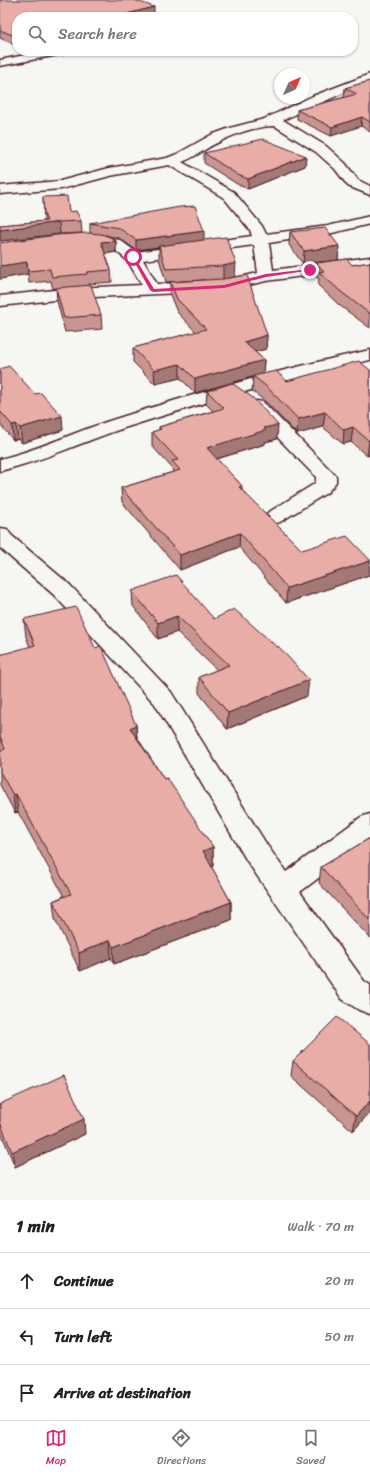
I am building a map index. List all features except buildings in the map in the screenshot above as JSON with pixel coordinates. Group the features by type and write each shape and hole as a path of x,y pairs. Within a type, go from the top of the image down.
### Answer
{"street":[{"path":"0,63 37,56"},
{"path":"0,190 62,185 104,173 171,161 182,157 234,130 268,122 317,99 370,77"},
{"path":"268,122 278,122 321,149 340,166 353,183 370,191"},
{"path":"171,161 229,195 257,229 261,240 266,276"},
{"path":"133,257 328,230 370,220"},
{"path":"71,239 96,240 115,243 133,257 153,290"},
{"path":"0,301 73,293 224,286 266,276 370,262"},
{"path":"0,465 45,452 114,426 236,388 314,366 370,355"},
{"path":"236,388 259,407 326,476 326,482 322,488 273,518"},
{"path":"0,534 4,540 62,590 164,698 258,853 283,890 353,990 370,1000"},
{"path":"283,890 370,824"}],"route":[{"path":"133,257 153,290 224,286 266,276 310,270"}]}
